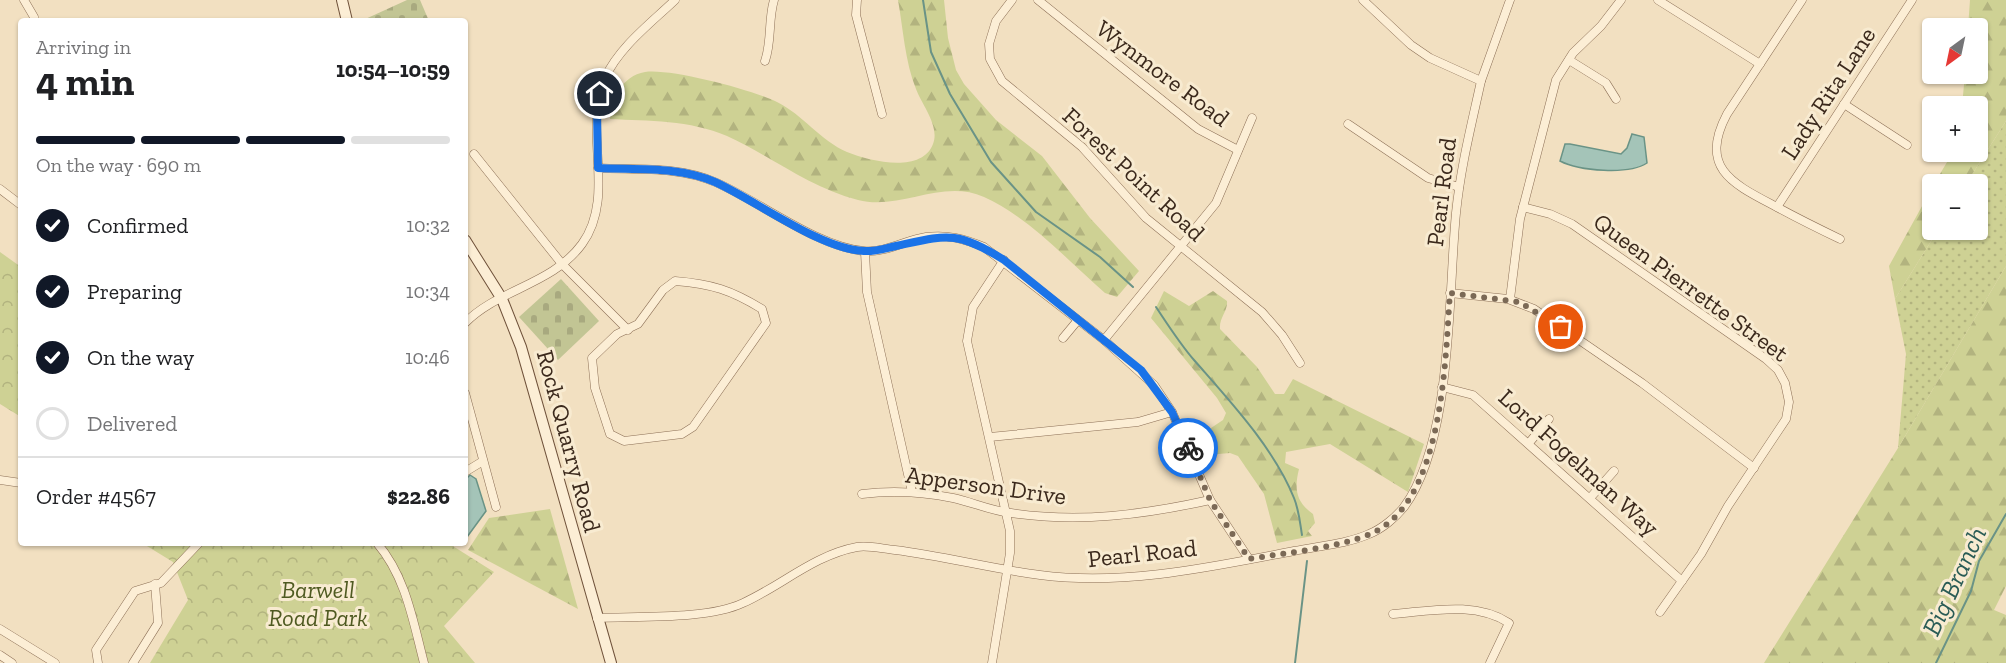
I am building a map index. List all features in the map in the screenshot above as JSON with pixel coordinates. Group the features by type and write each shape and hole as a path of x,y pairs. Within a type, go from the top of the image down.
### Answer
{"main road":[{"path":"342,0 346,18"},
{"name":"Rock Quarry Road","path":"468,245 502,299 522,347 611,663"}],"street":[{"path":"24,0 34,17"},
{"path":"468,321 481,310 554,272 582,244 592,225 597,204 597,111 605,78 622,52 675,0"},
{"path":"765,61 770,46 770,11 774,0"},
{"path":"856,0 856,15 882,114"},
{"name":"Forest Point Road","path":"1012,0 996,21 992,32 990,59 995,73 1011,90 1082,147 1146,218 1262,312 1282,335 1300,363"},
{"name":"Wynmore Road","path":"1038,0 1198,129 1238,150"},
{"path":"1363,0 1411,45 1430,58 1481,81"},
{"name":"Pearl Road","path":"597,618 720,610 741,604 819,560 860,546 946,556 1007,570 1098,580 1139,577 1249,559 1371,534 1404,507 1424,466 1434,432 1442,387 1462,157 1481,81 1510,0"},
{"path":"1510,299 1523,207 1556,80 1581,44 1601,26 1621,0"},
{"path":"1658,0 1760,64"},
{"path":"1802,0 1718,132 1716,148 1722,168 1734,185 1840,239"},
{"name":"Lady Rita Lane","path":"1777,207 1912,0"},
{"path":"1569,60 1606,84 1616,99"},
{"path":"1844,104 1907,145"},
{"path":"1104,340 1216,203 1252,118"},
{"path":"1348,124 1428,178 1459,187"},
{"path":"474,154 562,264 628,330"},
{"path":"598,168 664,170 713,181 821,238 865,252 925,237 964,239 984,247 1004,260 1141,370 1172,412 1210,500 1249,559"},
{"path":"0,189 18,203"},
{"name":"Queen Pierrette Street","path":"1523,207 1550,214 1572,224 1778,370 1788,396 1787,414 1780,429 1660,612"},
{"path":"865,252 867,292 912,492"},
{"path":"992,663 1010,547 1007,513 968,341 973,307 1004,260"},
{"path":"675,281 710,284 732,291 762,309 766,323 693,427 682,434 624,441 610,434 595,388 592,358 617,334 628,330 647,316 663,291 675,281"},
{"path":"1450,293 1510,299 1534,309 1754,468"},
{"path":"1064,338 1078,320"},
{"name":"Lord Fogelman Way","path":"1442,387 1473,395 1682,581"},
{"path":"468,404 496,507"},
{"path":"990,437 1138,422 1172,412"},
{"path":"1529,443 1549,419"},
{"path":"468,470 483,461"},
{"path":"1590,498 1614,471"},
{"path":"0,480 18,483"},
{"name":"Apperson Drive","path":"862,494 912,492 952,498 1007,513 1045,518 1101,518 1159,512 1210,500"},
{"path":"98,663 96,650 135,591 156,584 172,574 196,546"},
{"path":"379,546 396,569 408,597 424,663"},
{"path":"133,663 158,623 156,584"},
{"path":"1393,614 1469,609 1488,612 1509,623 1491,663"},
{"path":"0,629 55,663"},
{"path":"0,656 12,663"}],"green space":[{"path":"407,0 420,0 428,18 368,18"},
{"path":"898,0 944,0 948,38 956,70 964,84 996,120 1042,156 1090,218 1139,271 1117,297 1105,293 1048,240 1017,216 984,197 968,192 952,191 890,202 858,200 823,188 743,144 713,131 669,122 610,119 615,96 630,78 645,72 673,73 731,86 777,102 847,152 868,159 894,163 918,159 927,153 935,137 932,123 912,79"},
{"path":"1970,0 2006,0 2006,121 1988,149 1988,96 1963,96 1964,84 1988,84 1988,18 1969,18"},
{"path":"2006,121 2006,266 1898,448 1906,354 1895,299 1932,240 1988,240 1988,174 1972,174 1980,162 1988,162 1988,149"},
{"path":"1947,162 1980,162 1972,174 1940,174"},
{"path":"1922,206 1922,240 1932,240 1895,299 1889,266"},
{"path":"0,252 18,265 18,415 0,404"},
{"path":"2006,266 2006,586 1994,610 2006,615 2006,663 1764,663 1898,448"},
{"path":"561,279 599,321 558,360 519,317"},
{"path":"1164,291 1189,306 1213,291 1227,301 1220,329 1257,367 1275,394 1284,394 1293,379 1424,444 1408,492 1330,444 1286,452 1285,463 1299,469 1298,494 1303,505 1313,514 1315,523 1308,531 1312,536 1277,543 1264,494 1238,456 1230,453 1207,455 1200,449 1199,436 1223,420 1226,413 1217,398 1151,318"},
{"path":"550,509 578,609 468,550 489,518"},
{"name":"Barwell Road Park","path":"147,546 453,546 494,572 444,626 475,663 150,663 188,600 173,562"}],"shaded area":[{"path":"1632,134 1644,137 1647,163 1639,167 1604,170 1579,167 1560,161 1565,144 1621,154 1627,148"},
{"path":"470,475 476,479 486,511 468,536 468,477"}],"waterway":[{"path":"923,0 931,52 950,94 991,162 1036,212 1100,257 1133,287"},
{"path":"1156,307 1184,348 1250,425 1275,461 1296,503 1302,535"},
{"name":"Big Branch","path":"1936,663 1971,591 1979,561 2006,514"},
{"path":"1295,663 1307,561"}],"way so far":[{"path":"1188,448 1210,500 1249,559 1371,534 1404,507 1424,466 1434,432 1444,373 1450,293 1499,297 1519,302 1561,327"}],"route":[{"path":"600,94 597,111 598,168 664,170 713,181 821,238 865,252 925,237 964,239 984,247 1004,260 1141,370 1172,412 1188,448"}]}
